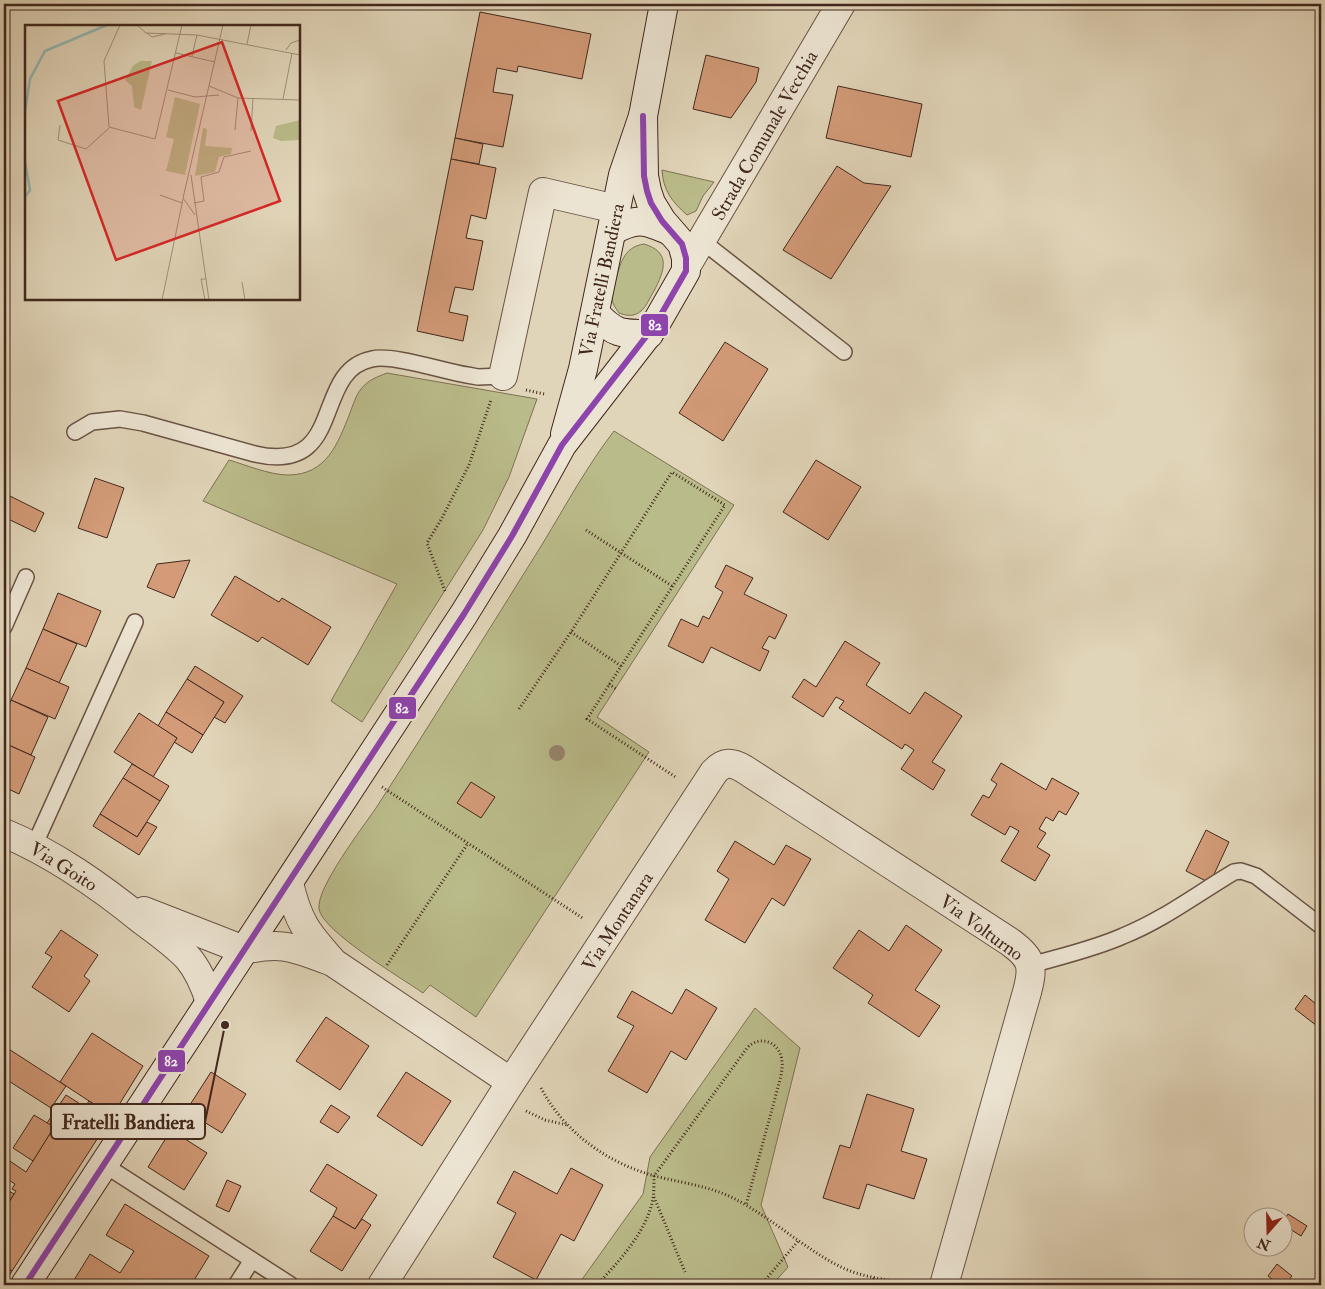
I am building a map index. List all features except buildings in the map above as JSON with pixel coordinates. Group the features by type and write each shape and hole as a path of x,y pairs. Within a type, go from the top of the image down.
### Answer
{"street":[{"name":"Via Fratelli Bandiera","path":"562,445 583,369 623,176 643,116 664,4"},
{"name":"Strada Comunale Vecchia","path":"687,265 841,4"},
{"name":"Via Fratelli Bandiera","path":"25,1285 501,556 562,445 649,334 684,276 687,265 682,244 651,203 647,191 644,176 643,116"},
{"path":"507,386 543,192 614,220 656,224 670,230"},
{"path":"595,313 612,329 630,334 649,334"},
{"name":"Via Volturno","path":"726,763 735,764 744,769 1010,942 1024,953 1031,965 1027,992 932,1284"},
{"name":"Via Montanara","path":"382,1285 506,1090 714,772 726,763"},
{"name":"Via Goito","path":"4,833 34,846 121,903 188,958 203,981 210,1002"},
{"path":"289,883 300,920 311,936 334,962 372,988 506,1090"},
{"name":"Via Goito","path":"121,903 154,914 244,950"},
{"path":"244,950 267,945 286,946 334,962"}],"lane":[{"path":"702,241 844,352"},
{"path":"75,432 84,424 120,419 271,458 287,457 304,450 316,437 343,379 354,366 362,361 383,358 478,377 507,386"},
{"path":"4,627 26,577"},
{"path":"34,846 134,622"},
{"path":"1031,965 1102,945 1124,936 1170,912 1234,872 1241,871 1256,876 1321,926"},
{"path":"103,1164 292,1285"},
{"path":"236,1285 252,1260"}],"path":[{"path":"445,593 426,544 469,466 476,447 507,386 544,394"},
{"path":"519,709 571,632 672,472 725,505 587,719 677,778"},
{"path":"586,530 672,586"},
{"path":"571,632 621,666"},
{"path":"609,684 616,689"},
{"path":"361,773 585,920"},
{"path":"372,988 468,843"},
{"path":"597,1285 624,1255 646,1219 653,1196 654,1176 747,1048 757,1040 763,1040 776,1048 782,1057 781,1076 746,1205"},
{"path":"527,1059 542,1090 568,1126 598,1151 622,1164 654,1176 718,1192 746,1205 840,1266 872,1277 932,1284"},
{"path":"506,1090 545,1120 568,1126"},
{"path":"653,1196 685,1272"},
{"path":"761,1285 799,1240"},
{"path":"872,1277 880,1285"}],"green space":[{"path":"662,170 714,182 703,196 696,211 687,215 666,190"},
{"path":"644,244 653,247 662,257 663,269 661,276 643,309 633,315 619,313 612,301 612,296 619,270 627,253 631,249"},
{"path":"387,373 537,399 509,477 483,530 362,722 331,701 397,584 203,501 229,460 281,475 301,474 312,470 322,463 335,446 359,391 376,377"},
{"path":"614,431 734,505 597,717 649,752 476,1017 430,985 423,993 348,942 324,918 319,909 320,899 332,873 376,808 586,472"},
{"path":"755,1008 800,1048 761,1205 788,1267 772,1285 578,1285 643,1194 650,1157"}],"transit line":[{"name":"82","path":"25,1285 464,614 512,536 562,445 655,325 686,271 686,258 682,244 662,221 651,203 647,191 644,176 643,116"}],"place":[{"name":"Fratelli Bandiera","path":"225,1025"}]}
